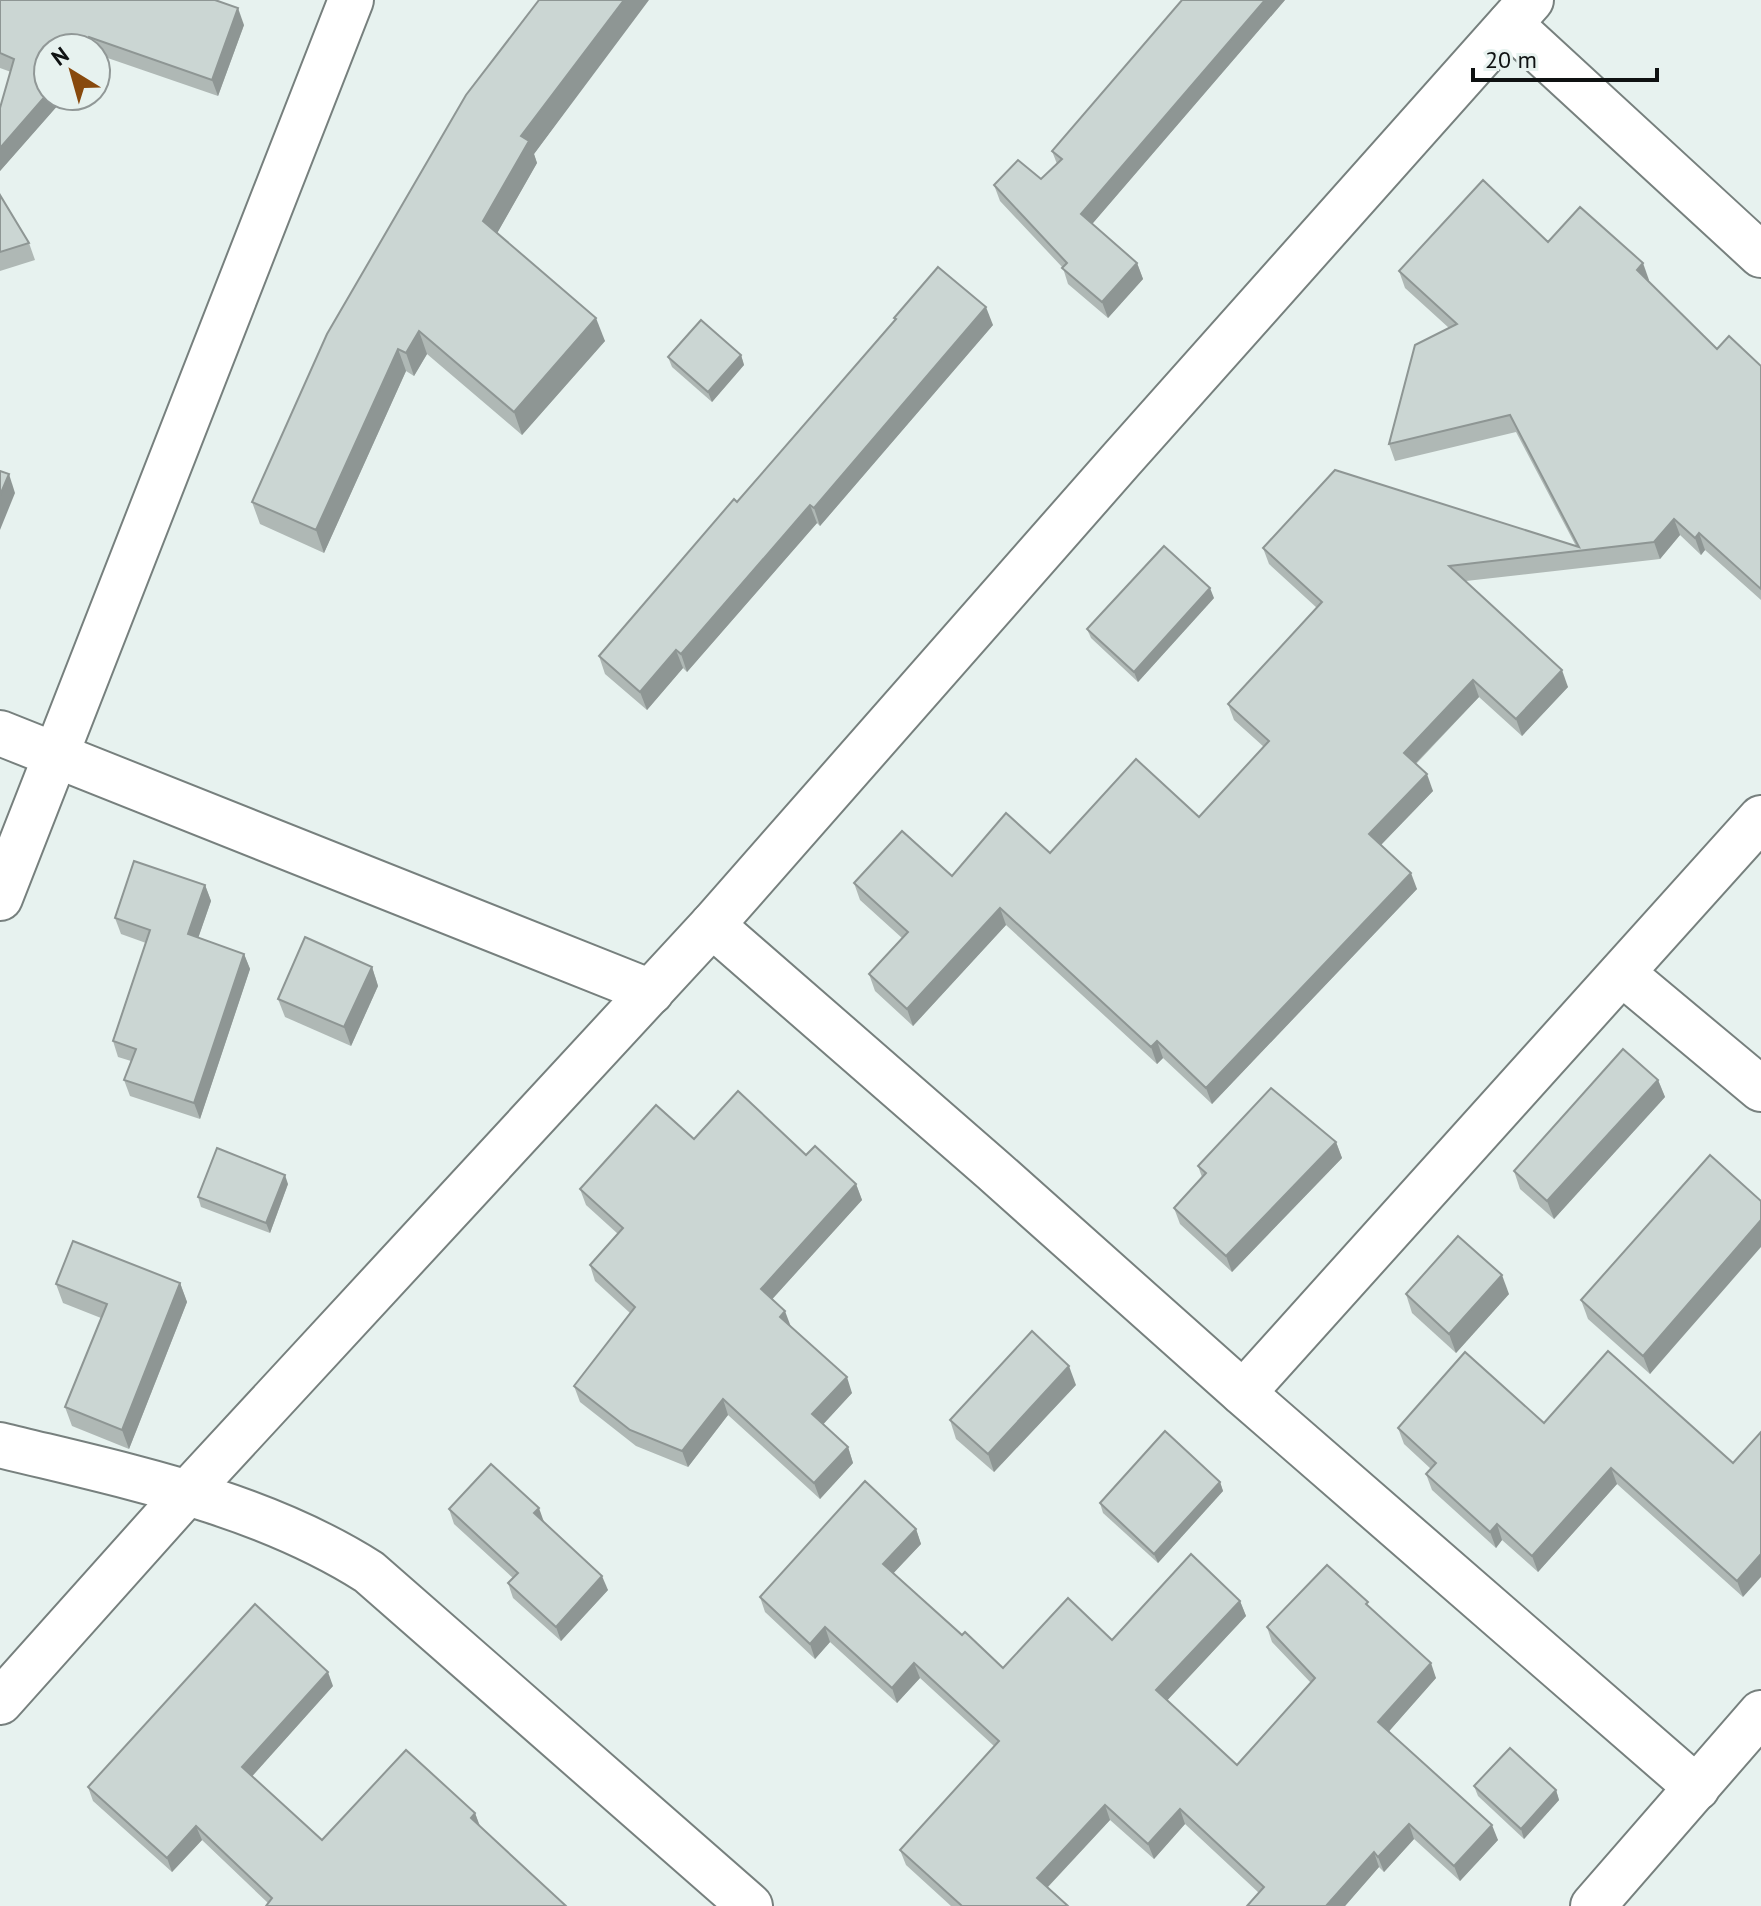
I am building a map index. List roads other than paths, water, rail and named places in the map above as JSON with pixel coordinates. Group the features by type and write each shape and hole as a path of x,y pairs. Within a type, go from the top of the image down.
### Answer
{"street":[{"path":"0,898 351,0"},
{"path":"0,1702 187,1493 712,925 1520,12 1761,255"},
{"path":"0,733 651,992"},
{"path":"1243,1393 1761,818"},
{"path":"712,925 1697,1788"},
{"path":"1622,973 1761,1089"},
{"path":"0,1445 187,1493 291,1529 336,1551 369,1572 750,1906"},
{"path":"1593,1906 1761,1713"}]}
